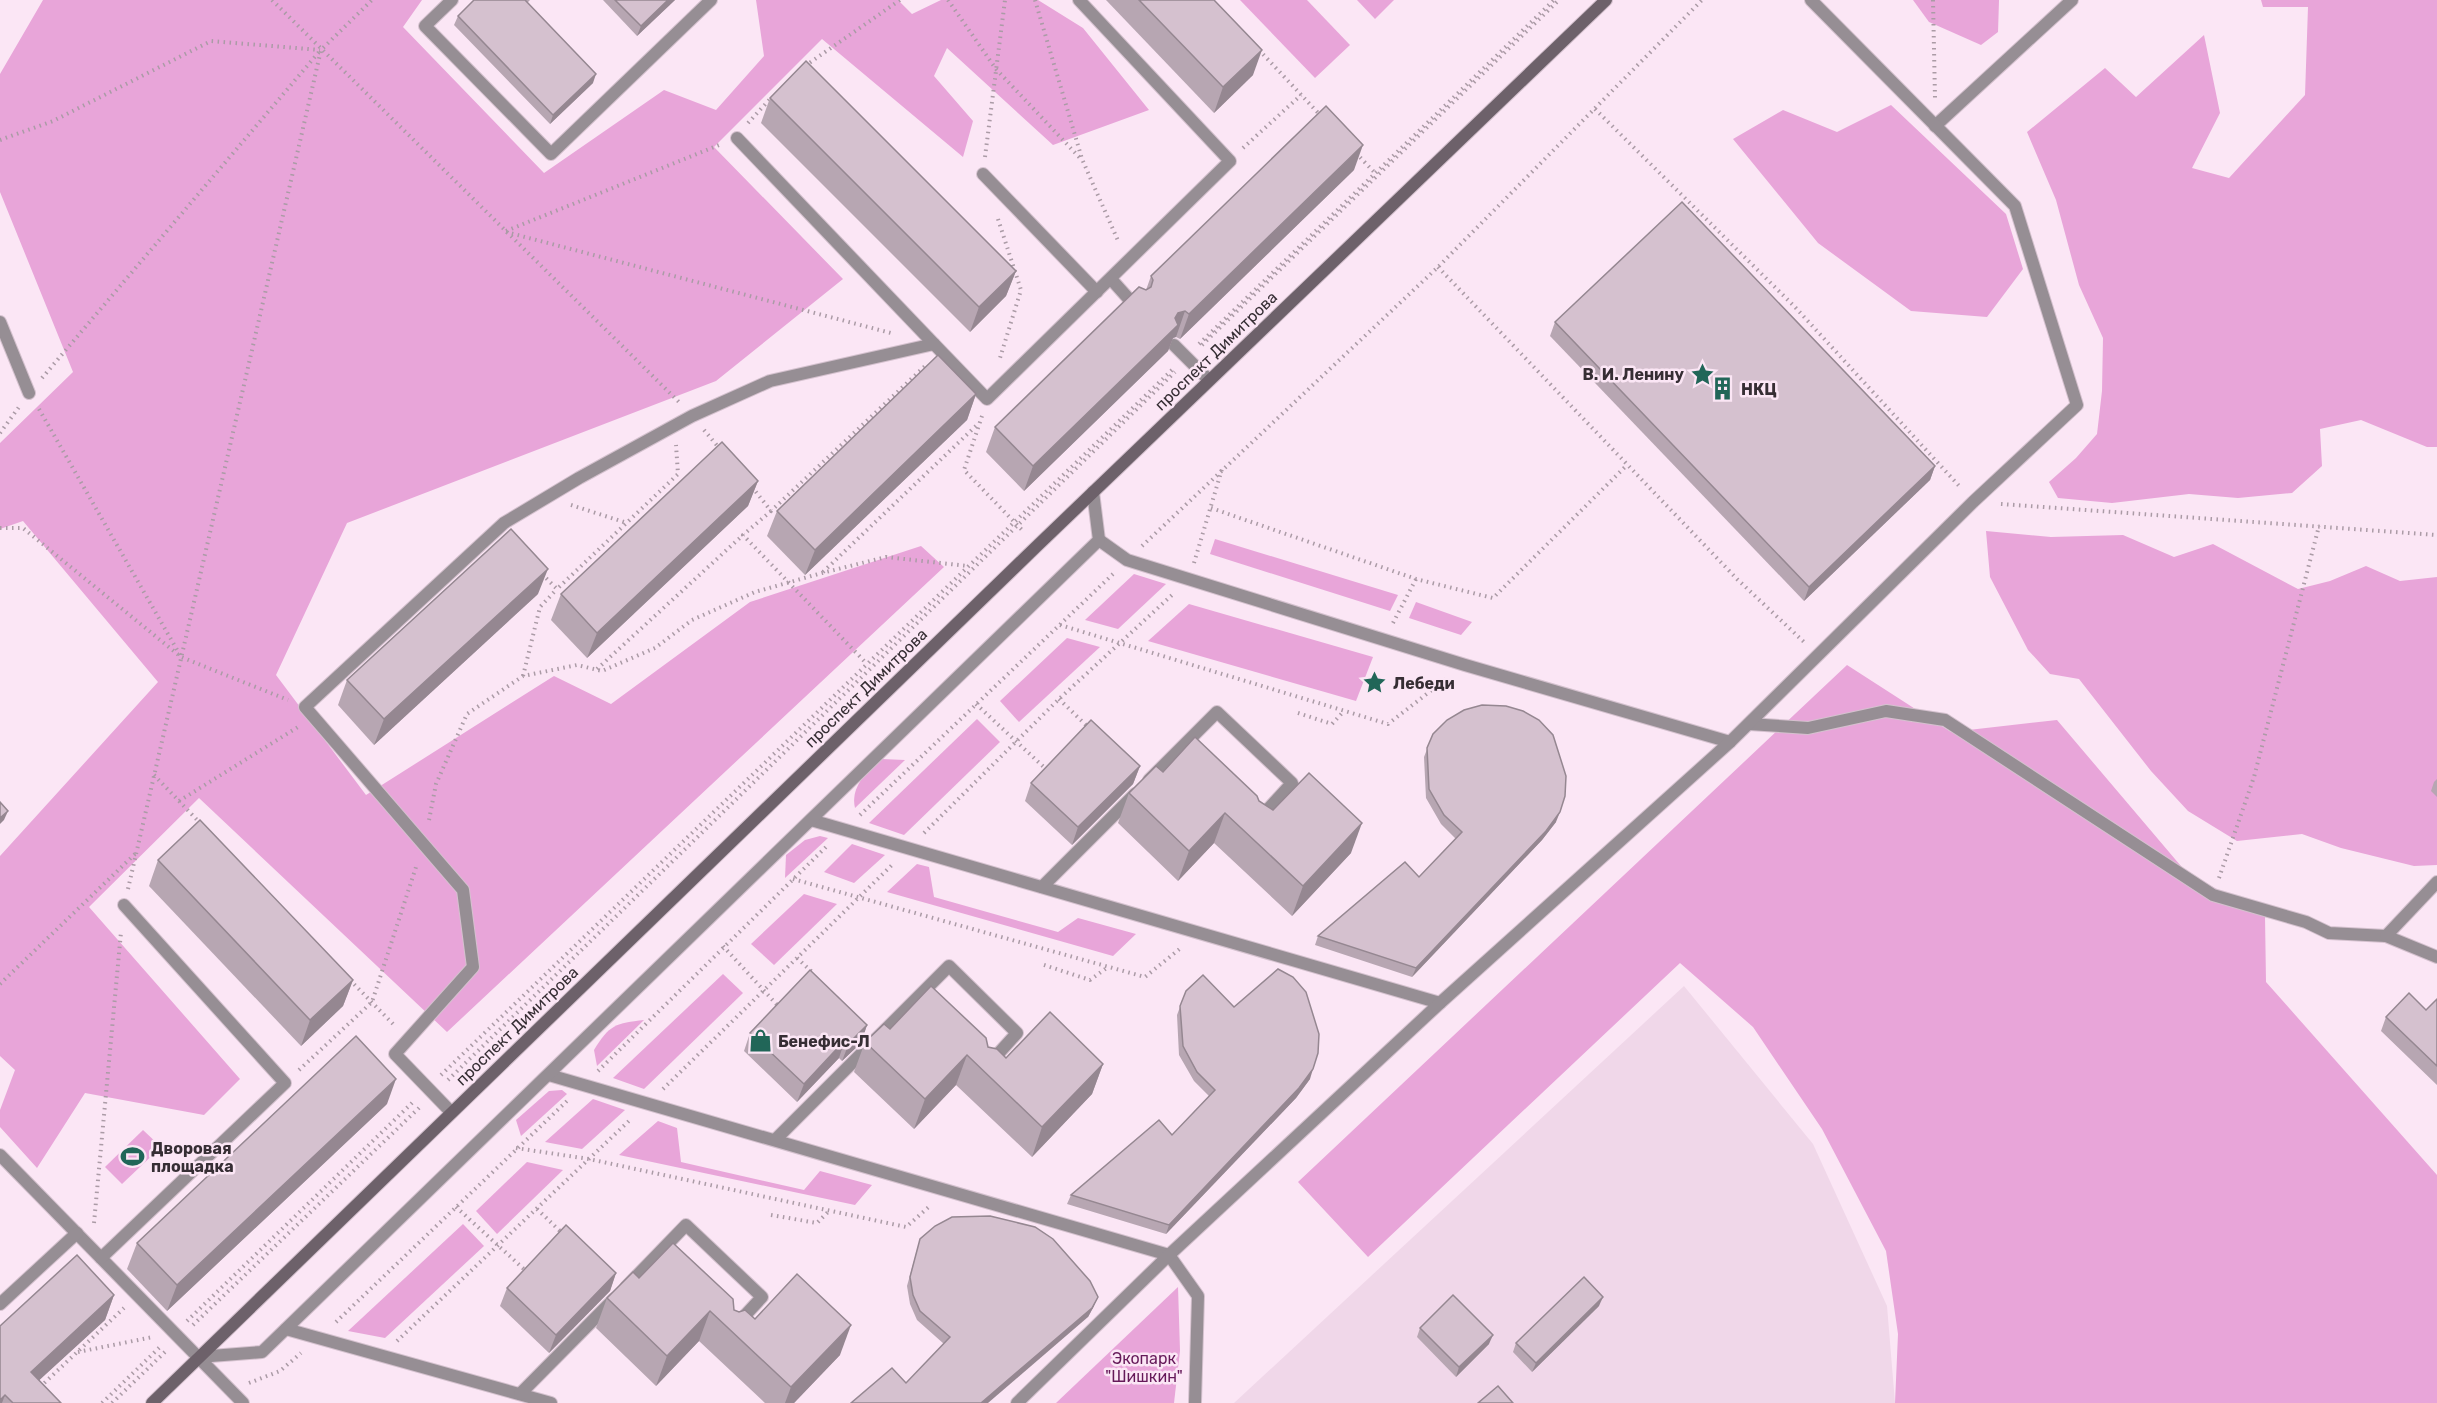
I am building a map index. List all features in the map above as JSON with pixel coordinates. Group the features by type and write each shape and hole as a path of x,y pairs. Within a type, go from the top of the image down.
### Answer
{"main road":[{"name":"проспект Димитрова","path":"152,1403 1036,546 1606,0"}],"lane":[{"path":"452,0 425,26 551,154 711,0"},
{"path":"737,138 987,399 1230,161 1079,0"},
{"path":"1017,1403 1169,1255 1440,1003 1730,742 1973,502 2077,405 2014,206 1811,0"},
{"path":"1935,126 2072,0"},
{"path":"983,174 1097,292"},
{"path":"1111,279 1137,307"},
{"path":"0,322 29,393"},
{"path":"1174,345 1209,380"},
{"path":"451,1112 395,1054 473,967 463,890 305,707 498,528 547,497 692,416 770,381 937,348"},
{"path":"1093,492 1099,540 1127,560 1465,664 1730,742"},
{"path":"198,1357 262,1352 1099,540"},
{"path":"1749,723 1808,728 1886,711 1945,720 2213,896 2306,922 2329,933 2386,936 2437,957"},
{"path":"1042,887 1217,712 1292,783 1254,825"},
{"path":"811,820 1440,1003"},
{"path":"2386,936 2437,882"},
{"path":"102,1258 285,1083 124,905"},
{"path":"776,1139 949,966 1017,1033 983,1071"},
{"path":"549,1075 649,1102 1169,1255 1198,1296 1195,1403"},
{"path":"0,1155 243,1403"},
{"path":"520,1394 686,1226 762,1297 729,1334"},
{"path":"0,1304 77,1233"},
{"path":"286,1329 551,1403"}],"path":[{"path":"272,0 692,416 721,450"},
{"path":"0,433 29,393 321,50 372,0"},
{"path":"802,68 900,0"},
{"path":"948,0 996,69 1082,159"},
{"path":"1035,0 1082,159 1127,262"},
{"path":"102,1403 177,1335 431,1091 1554,0"},
{"path":"1187,358 1559,0"},
{"path":"231,1391 280,1371 320,1338 585,1084 723,946 845,829 1222,469 1438,267 1702,0"},
{"path":"1933,0 1935,126"},
{"path":"0,140 54,121 211,41 321,50"},
{"path":"1252,43 1323,118"},
{"path":"95,1216 124,905 321,50"},
{"path":"506,231 737,138 756,113 779,90"},
{"path":"1230,161 1301,95"},
{"path":"1595,109 1795,307 1973,502 2437,535"},
{"path":"1353,149 1376,173"},
{"path":"506,231 899,335"},
{"path":"1438,267 1737,579 1818,655"},
{"path":"597,669 771,511 937,348"},
{"path":"29,393 181,657"},
{"path":"987,399 964,470 1036,546"},
{"path":"822,573 980,422"},
{"path":"523,676 540,607 678,474 675,426"},
{"path":"1211,508 1416,579 1493,598 1627,465"},
{"path":"382,1356 764,991 1059,699 1189,579 1222,469"},
{"path":"750,485 771,511"},
{"path":"547,497 627,523"},
{"path":"112,1403 177,1335 431,1091 867,664 1016,524"},
{"path":"2213,896 2254,777 2319,526"},
{"path":"0,528 23,528 181,657 305,707"},
{"path":"743,535 867,664"},
{"path":"285,1083 372,1002 424,844 436,784 467,714 523,676 577,664 602,671 655,648 692,620 755,592 886,557 969,566"},
{"path":"535,566 557,589"},
{"path":"1384,639 1416,579"},
{"path":"1059,625 1388,724 1465,664"},
{"path":"1059,699 1091,729"},
{"path":"976,704 1051,773"},
{"path":"1298,713 1332,724 1344,711"},
{"path":"178,801 308,720"},
{"path":"154,775 203,826"},
{"path":"0,984 136,853"},
{"path":"793,879 1145,977 1200,933"},
{"path":"723,946 782,1010"},
{"path":"797,958 813,974"},
{"path":"1044,965 1090,980 1108,967"},
{"path":"347,977 408,1040"},
{"path":"516,1148 589,1159 906,1227 948,1190"},
{"path":"456,1207 530,1275"},
{"path":"537,1209 571,1242"},
{"path":"771,1215 817,1223 830,1211"},
{"path":"36,1391 137,1295"},
{"path":"77,1352 177,1335"}],"shaded area":[{"path":"1684,986 1813,1144 1887,1306 1895,1403 1234,1403"}],"green space":[{"path":"43,0 422,0 403,27 544,173 664,90 716,110 764,56 756,0 898,0 912,14 941,0 1038,0 1083,28 1149,110 1053,145 947,48 934,76 973,121 963,157 822,39 714,147 843,279 716,381 347,523 276,675 366,795 554,676 611,704 750,602 921,546 944,567 447,1032 199,798 89,907 240,1079 204,1115 85,1093 37,1168 0,1127 0,1110 15,1070 0,1056 0,856 158,682 23,521 0,529 0,443 73,372 0,192 0,74"},
{"path":"1240,0 1307,0 1350,45 1315,78"},
{"path":"1357,0 1394,0 1375,19"},
{"path":"1913,0 1999,0 1998,32 1981,45 1929,22"},
{"path":"2261,0 2437,0 2437,447 2427,447 2361,420 2320,429 2322,466 2292,493 2238,498 2189,494 2112,503 2058,498 2049,482 2076,458 2097,434 2102,391 2103,338 2079,285 2056,200 2027,132 2105,68 2136,97 2204,35 2220,113 2192,168 2229,178 2305,95 2308,7 2263,7"},
{"path":"1891,105 2006,214 2023,269 1987,317 1911,311 1818,243 1733,139 1783,110 1837,132"},
{"path":"1986,531 2051,537 2123,535 2174,557 2213,544 2298,589 2330,581 2366,566 2400,581 2437,577 2437,865 2414,866 2341,848 2302,834 2237,841 2188,811 2151,771 2079,679 2050,674 2028,650 1990,577"},
{"path":"1215,539 1398,595 1390,611 1210,554"},
{"path":"1134,574 1166,584 1118,629 1085,620"},
{"path":"1416,602 1472,622 1461,635 1409,618"},
{"path":"1189,604 1373,657 1356,701 1148,641"},
{"path":"1067,638 1100,647 1019,722 1000,701"},
{"path":"1847,665 1951,732 2057,720 2186,872 2265,916 2266,982 2437,1175 2437,1403 1895,1403 1898,1334 1886,1251 1822,1129 1753,1027 1680,963 1368,1257 1298,1182"},
{"path":"977,719 1000,742 904,835 869,823"},
{"path":"882,759 905,760 855,808 857,786"},
{"path":"820,836 828,838 785,878 786,855 805,840"},
{"path":"852,844 885,855 854,883 824,872"},
{"path":"917,864 929,867 934,897 1058,932 1078,918 1136,934 1113,956 887,892"},
{"path":"804,894 837,904 774,965 751,944"},
{"path":"723,974 743,993 644,1089 613,1078"},
{"path":"644,1020 597,1066 594,1050 609,1030 626,1022"},
{"path":"562,1090 567,1094 521,1136 516,1120 549,1091"},
{"path":"593,1099 625,1110 582,1149 545,1142"},
{"path":"658,1121 677,1128 681,1162 804,1190 820,1171 872,1185 855,1205 619,1155"},
{"name":"Дворовая площадка","path":"143,1130 161,1147 122,1184 105,1167"},
{"path":"527,1162 563,1170 497,1234 476,1211"},
{"path":"463,1224 484,1246 385,1338 348,1331"},
{"name":"Экопарк \"Шишкин\"","path":"1178,1287 1180,1351 1174,1403 1056,1403"}],"building":[{"path":"474,0 525,0 596,74 553,115 458,16"},
{"path":"615,0 668,0 641,26"},
{"path":"1139,0 1214,0 1262,50 1223,87"},
{"path":"806,61 1016,271 979,307 770,98"},
{"path":"1326,106 1363,145 1189,314 1185,311 1178,313 1175,318 1178,325 1033,466 995,427 1139,287 1146,290 1151,287 1153,280 1151,276"},
{"name":"НКЦ","path":"1682,202 1935,466 1809,587 1555,322"},
{"path":"938,355 976,394 815,550 777,511"},
{"path":"722,442 758,481 597,633 561,594"},
{"path":"511,529 548,569 384,719 347,680"},
{"path":"1482,705 1506,706 1523,711 1539,720 1553,735 1566,776 1565,796 1560,812 1546,831 1416,968 1318,936 1405,862 1419,877 1462,832 1444,815 1429,789 1427,748 1433,734 1447,720 1464,710"},
{"path":"1091,720 1140,766 1078,827 1031,783"},
{"path":"1195,737 1257,796 1259,801 1273,810 1309,773 1362,823 1303,886 1225,813 1189,851 1129,793 1156,766 1163,772"},
{"path":"0,802 8,811 0,818"},
{"path":"200,820 353,980 310,1020 158,860"},
{"path":"1278,969 1293,977 1306,992 1319,1034 1318,1053 1313,1069 1299,1088 1169,1225 1071,1195 1159,1120 1172,1135 1215,1090 1197,1072 1183,1046 1180,1006 1186,991 1203,975 1234,1007"},
{"path":"810,970 867,1025 849,1043 845,1040 804,1084 750,1033"},
{"path":"931,986 986,1038 988,1047 997,1049 1006,1058 1050,1012 1103,1064 1042,1127 967,1055 925,1099 865,1042 884,1024 890,1029"},
{"path":"2409,993 2426,1010 2437,999 2437,1066 2386,1017"},
{"path":"356,1036 396,1079 177,1285 137,1243"},
{"path":"990,1216 1035,1227 1053,1239 1090,1281 1098,1297 1092,1308 981,1403 851,1403 892,1368 906,1383 950,1337 920,1311 913,1295 910,1277 920,1239 935,1226 952,1217"},
{"path":"566,1225 616,1273 556,1335 507,1288"},
{"path":"673,1243 733,1299 734,1310 739,1312 745,1310 755,1319 797,1274 851,1325 791,1387 710,1311 667,1356 607,1298 633,1272 639,1278"},
{"path":"77,1255 114,1295 31,1372 61,1403 13,1403 5,1395 0,1400 0,1326"},
{"path":"1584,1277 1603,1297 1536,1363 1516,1343"},
{"path":"1453,1295 1493,1335 1459,1367 1420,1328"},
{"path":"1498,1386 1513,1403 1478,1403"}],"place":[{"name":"В. И. Ленину","path":"1702,374"},
{"name":"НКЦ","path":"1723,389"},
{"name":"Лебеди","path":"1375,683"},
{"name":"Бенефис-Л","path":"760,1041"},
{"name":"Дворовая площадка","path":"133,1157"}]}
